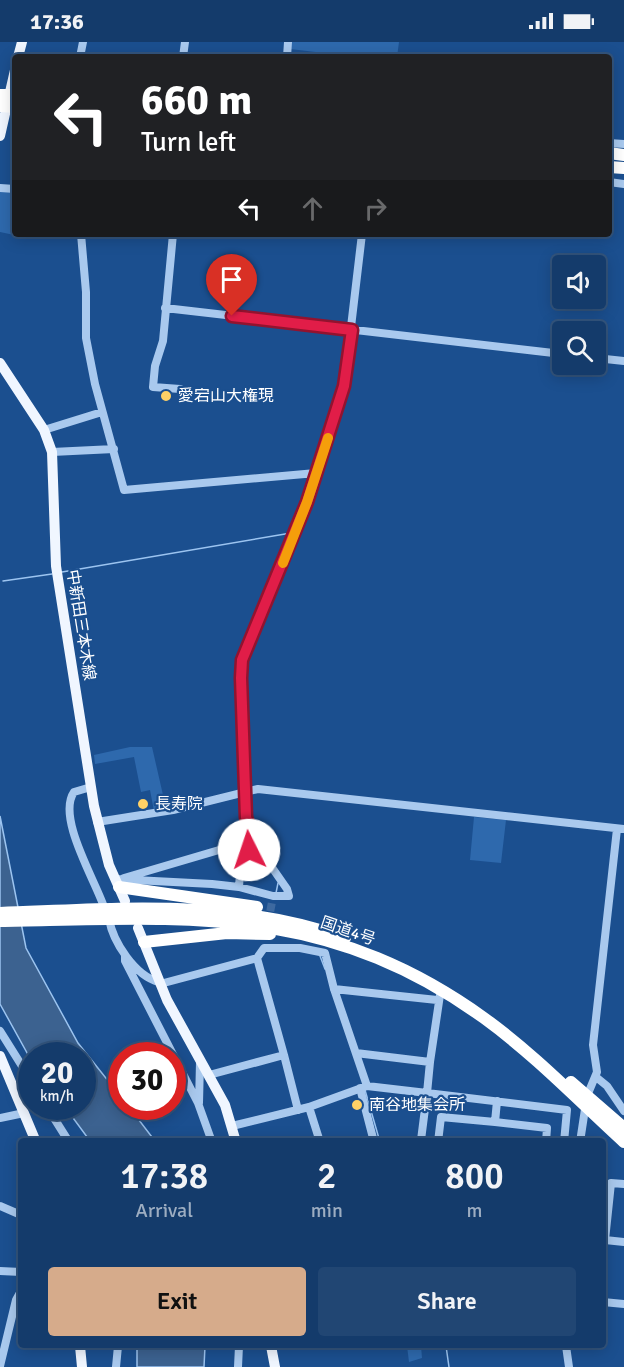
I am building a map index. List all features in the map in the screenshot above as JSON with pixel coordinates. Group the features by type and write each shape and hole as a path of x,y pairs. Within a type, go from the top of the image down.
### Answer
{"highway":[{"path":"119,881 258,907 327,927 364,945"},
{"name":"国道4号","path":"0,921 209,910 248,913 287,920 364,945 397,957 453,989 522,1039 586,1101 624,1142"},
{"name":"国道4号","path":"0,913 183,918 252,924 285,929 334,943 392,964 503,1033 586,1101 624,1128"},
{"path":"144,942 186,936 255,933 334,943"}],"main road":[{"path":"0,136 12,84"},
{"name":"中新田三本木線","path":"0,363 44,430 52,452 57,571 97,822 125,900"},
{"path":"138,928 160,983 200,1062 209,1075 232,1126 235,1138"},
{"path":"0,1056 18,1099"},
{"path":"27,1120 34,1138"},
{"path":"80,1348 82,1367"},
{"path":"271,1348 275,1367"}],"street":[{"path":"81,237 86,292 86,338 102,412 114,449 122,486 126,491 314,473"},
{"path":"173,237 163,341 155,366 153,387 180,389"},
{"path":"239,887 240,873 250,842 244,791 242,660 296,532 344,386 362,237"},
{"path":"165,308 552,353"},
{"path":"606,359 624,361"},
{"path":"44,430 102,412"},
{"path":"52,452 114,449"},
{"path":"92,787 74,792 69,808 85,868 103,915 125,955 141,972 160,983 257,958"},
{"path":"97,822 173,810 258,789 621,829 593,1045 597,1066 596,1077 586,1101 581,1138"},
{"path":"119,881 250,842"},
{"path":"119,881 239,887 273,899 286,897 289,892 250,842"},
{"path":"298,1110 257,958 264,943 325,953 334,989 356,1053 373,1138"},
{"path":"125,955 125,961 199,1106 211,1138"},
{"path":"334,989 440,995 421,1138"},
{"path":"0,1031 18,1060"},
{"path":"356,1053 430,1062"},
{"path":"209,1075 284,1055"},
{"path":"199,1106 200,1062"},
{"path":"596,1077 607,1086 624,1111"},
{"path":"232,1126 309,1107 363,1087 567,1110 564,1138"},
{"path":"495,1122 496,1101"},
{"path":"309,1107 319,1138"},
{"path":"0,1118 18,1114"},
{"path":"438,1138 441,1117 547,1128 546,1138"},
{"path":"55,1120 66,1138"},
{"path":"606,1208 611,1183 624,1184"},
{"path":"0,1206 18,1214"},
{"path":"606,1240 624,1242"},
{"path":"0,1270 18,1272"},
{"path":"0,1366 18,1296"},
{"path":"606,1302 624,1304"},
{"path":"116,1367 118,1348"},
{"path":"238,1367 239,1348"},
{"path":"566,1348 569,1367"}],"shaded area":[{"path":"291,42 399,42 397,54 332,54 290,49"},
{"path":"0,190 12,191 12,235 0,232"},
{"path":"130,747 152,747 166,808 154,811 150,790 141,792 134,757 95,764 94,755"},
{"path":"0,816 26,948 77,1042 21,1042 0,1004"},
{"path":"474,817 506,820 501,863 470,860"},
{"path":"96,1066 108,1081 108,1120 139,1120 153,1138 88,1138 75,1120 96,1120"},
{"path":"137,1348 205,1348 204,1367 137,1367"},
{"path":"407,1348 421,1348 422,1358 409,1362"}],"waterway":[{"path":"62,572 291,533"},
{"path":"3,581 52,574"},
{"path":"276,893 278,883"},
{"path":"320,956 325,969"},
{"path":"365,1090 379,1138"},
{"path":"446,1348 449,1367"}],"tunnel":[{"path":"268,923 272,902"}],"slow traffic":[{"path":"283,563 307,502 328,438"}],"place":[{"name":"愛宕山大権現","path":"166,396"},
{"name":"長寿院","path":"143,804"},
{"name":"南谷地集会所","path":"357,1105"}],"route":[{"path":"232,316 352,330 344,386 307,502 242,660 246,817 253,840 247,843 249,850"}]}
